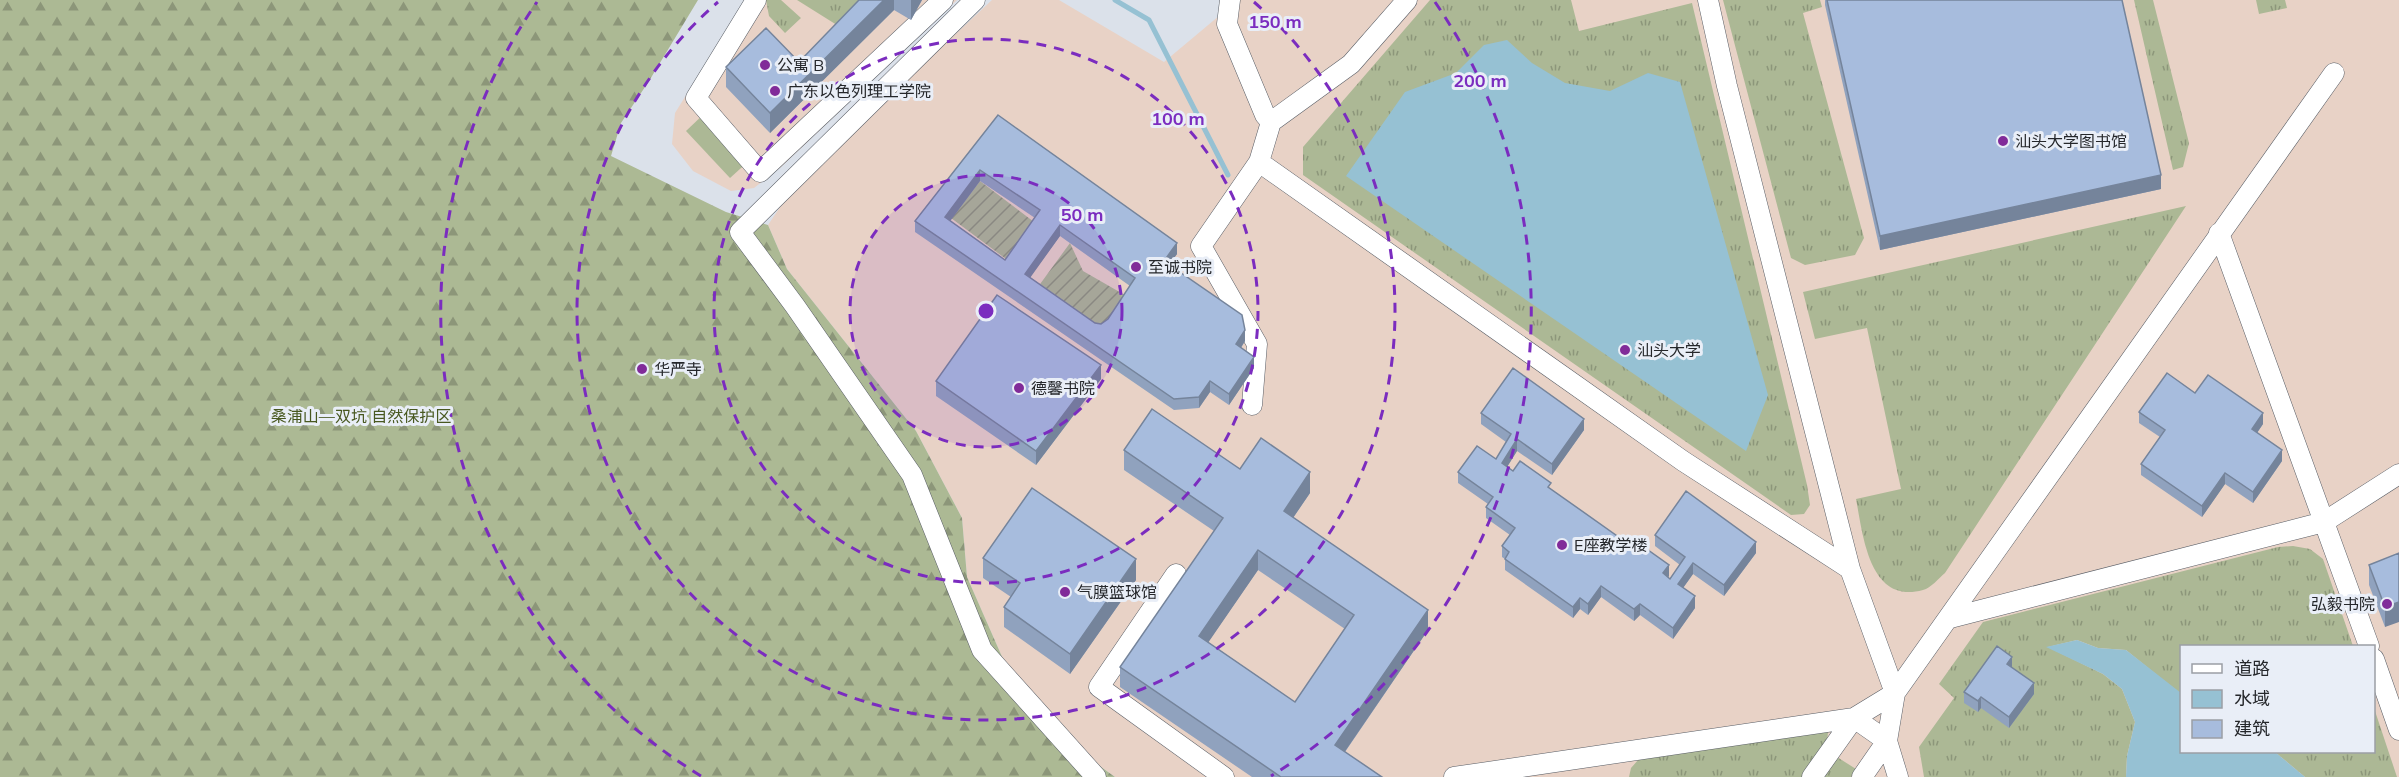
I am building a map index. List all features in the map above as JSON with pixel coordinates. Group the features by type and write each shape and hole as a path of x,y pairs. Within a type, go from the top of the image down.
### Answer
{"street":[{"path":"756,0 696,98 760,172 943,0"},
{"path":"975,0 740,232 795,306 912,475 982,650 1096,777"},
{"path":"1230,0 1227,24 1265,115 1271,122"},
{"path":"1252,405 1257,344 1201,246 1259,162 1271,122 1351,64 1407,0"},
{"path":"1708,0 1727,86 1850,568 1895,693 1887,741 1862,777"},
{"path":"1454,777 1854,718 1895,693 2334,73"},
{"path":"1259,162 1683,461 1850,568"},
{"path":"2219,233 2369,645"},
{"path":"1950,618 2324,522 2399,474"},
{"path":"1176,574 1100,687 1224,777"},
{"path":"2375,664 2399,730"},
{"path":"1854,718 1887,741 1898,777"},
{"path":"1812,777 1854,718"}],"shaded area":[{"name":"广东以色列理工学院","path":"745,0 957,0 781,167 754,188 731,191 693,171 672,144 675,113"},
{"name":"汕头大学","path":"992,0 1059,0 1164,62 1238,0 2399,0 2399,777 1115,777 1083,754 1003,659 967,577 962,518 916,431 787,269 768,225 797,182"}],"green space":[{"name":"桑浦山—双坑 自然保护区","path":"0,0 698,0 621,123 611,156 726,212 768,225 787,269 916,431 962,518 967,577 1003,659 1083,754 1115,777 0,777"},
{"path":"766,0 781,0 801,18 785,33 769,16"},
{"path":"797,0 877,0 848,32"},
{"path":"1430,0 1571,0 1579,31 1692,3 1807,485 1810,505 1804,514 1791,515 1303,175 1303,147"},
{"path":"1723,0 1820,0 1822,7 1803,13 1864,238 1855,255 1805,265 1791,258"},
{"path":"2134,0 2153,0 2189,143 2183,167 2173,170"},
{"path":"2256,0 2285,0 2287,8 2259,14"},
{"path":"706,112 751,159 730,178 686,131"},
{"path":"980,181 1038,225 1010,262 951,218"},
{"path":"2186,206 1945,573 1923,590 1905,592 1891,587 1880,577 1872,564 1866,548 1856,499 1901,489 1867,328 1815,339 1803,292"},
{"path":"1070,243 1083,271 1130,298 1095,334 1035,291"},
{"path":"2293,546 2310,549 2323,559 2353,645 2180,645 2180,693 2126,650 2098,648 2077,640 2048,647 2103,674 2122,689 2135,722 2127,756 2126,777 1924,777 1919,747 1954,698 1939,684 1983,622 2278,547"},
{"path":"2375,711 2397,777 2305,777 2276,753 2375,753"},
{"path":"1819,729 1828,732 1827,743 1803,777 1629,777 1631,768 1639,759"},
{"path":"1837,757 1856,769 1851,777 1823,777"}],"water":[{"path":"1507,40 1532,63 1565,83 1610,91 1648,73 1680,82 1768,395 1746,451 1346,176 1405,92 1456,73 1484,45"},
{"path":"2077,640 2098,648 2126,650 2180,692 2180,753 2276,753 2305,777 2126,777 2127,756 2135,722 2122,689 2103,674 2046,647"}],"building":[{"path":"859,0 884,0 770,113 726,67 766,28 799,62"},
{"name":"汕头大学图书馆","path":"1827,0 2122,0 2161,175 1880,236"},
{"name":"至诚书院","path":"998,115 1177,243 1164,261 1242,315 1245,330 1236,344 1254,357 1229,394 1210,381 1199,397 1174,399 915,221","holes":["980,170 1040,210 1005,260 945,217","1060,225 1135,278 1108,319 1101,324 1095,323 1025,274"]},
{"name":"德馨书院","path":"997,295 1101,365 1036,451 936,381"},
{"path":"1513,368 1584,419 1552,464 1517,439 1502,463 1513,471 1520,461 1551,483 1548,487 1630,545 1634,540 1669,565 1663,573 1670,579 1685,557 1655,535 1686,491 1756,542 1724,585 1693,563 1678,584 1695,596 1673,628 1640,604 1634,609 1601,586 1588,604 1580,598 1573,607 1505,559 1509,552 1502,546 1515,528 1486,507 1493,497 1458,472 1477,446 1496,459 1511,434 1481,413"},
{"path":"2167,373 2195,393 2208,375 2263,413 2252,429 2282,450 2253,492 2225,473 2202,506 2141,464 2165,430 2139,412"},
{"path":"1152,409 1240,469 1261,438 1310,472 1284,511 1428,610 1335,745 1382,777 1281,777 1120,667 1223,518 1124,450","holes":["1258,550 1354,615 1295,702 1199,636"]},
{"name":"气膜篮球馆","path":"1032,488 1136,559 1070,654 1004,607 1020,583 983,558"},
{"path":"2399,553 2399,602 2385,607 2369,565"},
{"path":"1997,646 2012,657 2007,664 2034,683 2009,717 1981,697 1978,701 1964,692"}],"waterway":[{"path":"1115,0 1149,20 1228,175"}],"place":[{"name":"公寓 B","path":"765,65"},
{"name":"广东以色列理工学院","path":"775,91"},
{"name":"汕头大学图书馆","path":"2003,141"},
{"name":"至诚书院","path":"1136,267"},
{"name":"汕头大学","path":"1625,350"},
{"name":"华严寺","path":"642,369"},
{"name":"德馨书院","path":"1019,388"},
{"name":"E座教学楼","path":"1562,545"},
{"name":"气膜篮球馆","path":"1065,592"},
{"name":"弘毅书院","path":"2387,604"}]}
